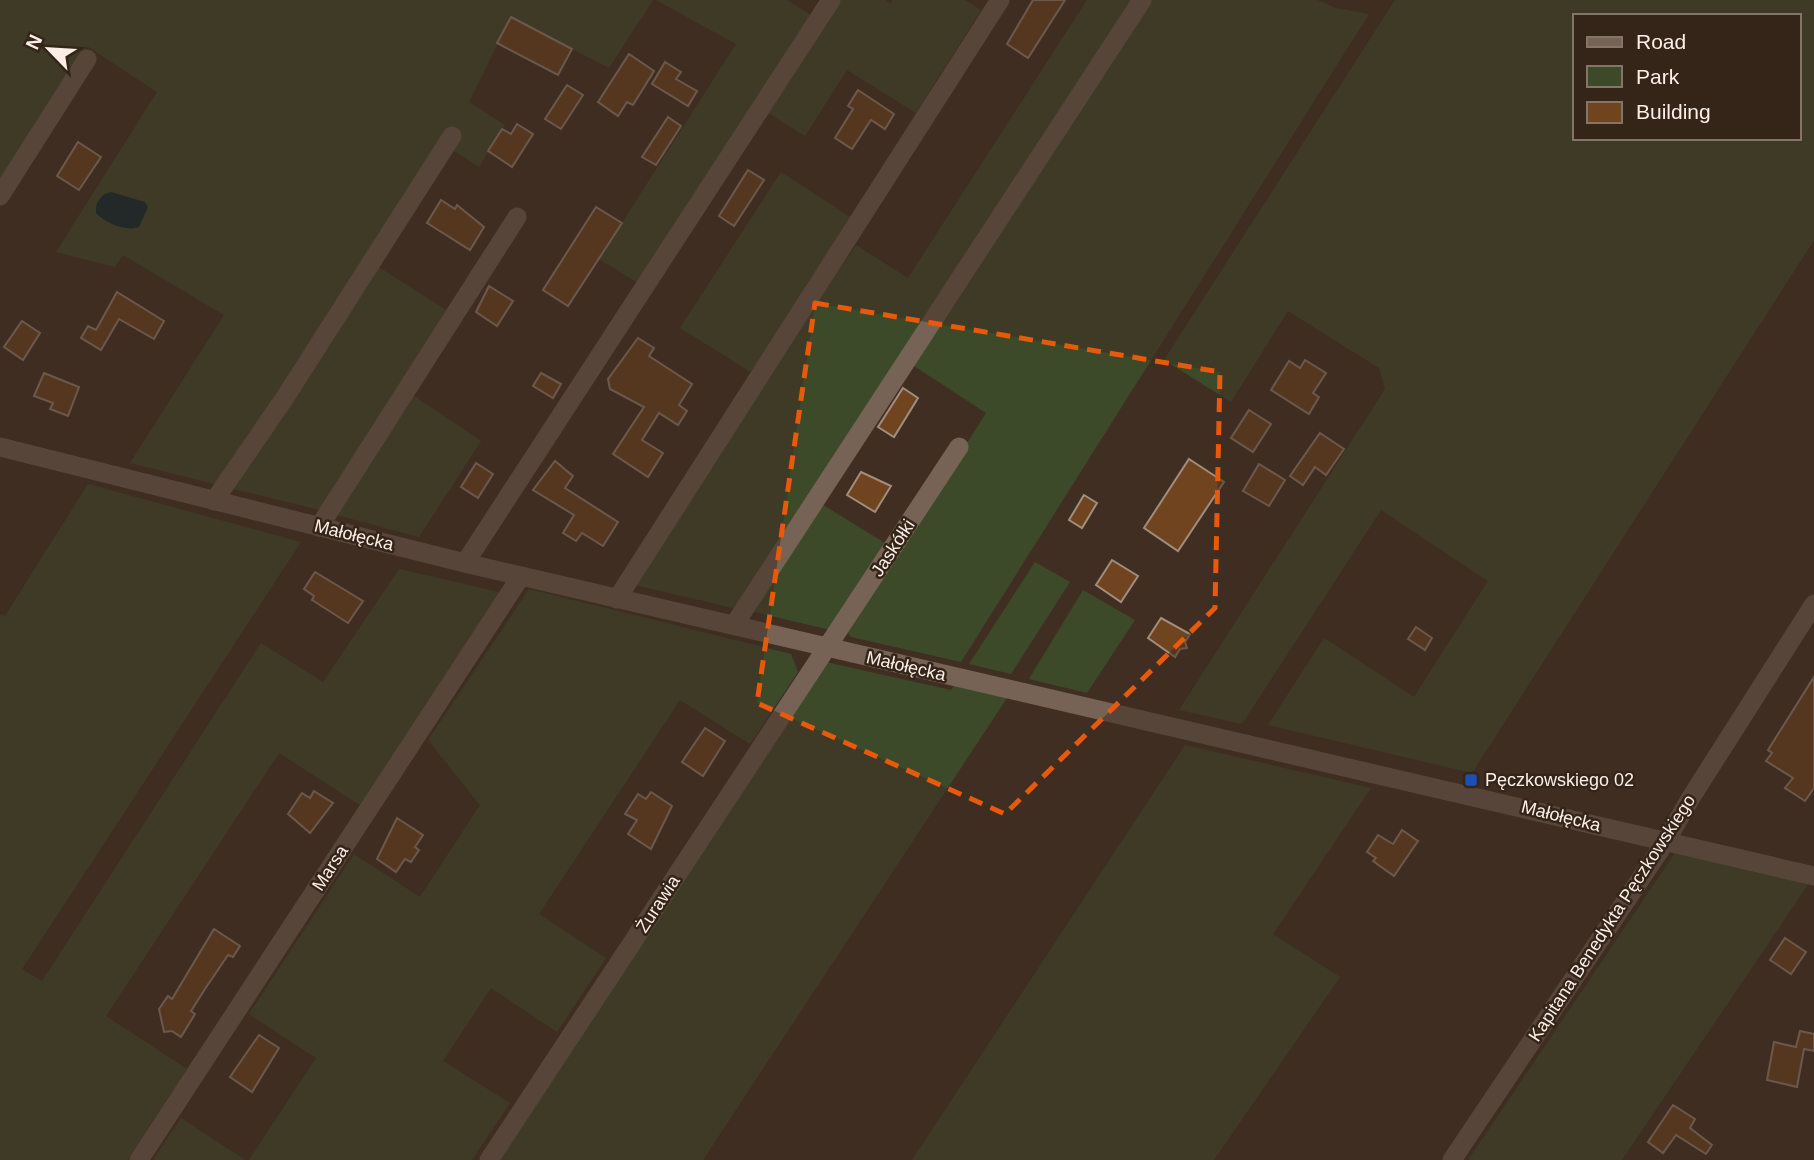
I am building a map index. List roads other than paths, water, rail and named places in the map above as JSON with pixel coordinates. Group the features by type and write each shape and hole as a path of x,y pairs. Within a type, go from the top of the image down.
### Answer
{"street":[{"path":"465,563 831,0"},
{"path":"617,598 1000,0"},
{"path":"734,625 1142,0"},
{"path":"0,195 87,59"},
{"path":"214,501 286,396 452,136"},
{"path":"319,527 517,217"},
{"name":"Małołęcka","path":"0,447 465,563 1814,876"},
{"name":"Jaskółki","path":"827,648 959,447"},
{"name":"Marsa","path":"139,1160 521,576"},
{"name":"Kapitana Benedykta Pęczkowskiego","path":"1452,1160 1667,841 1690,799 1814,604"},
{"name":"Żurawia","path":"489,1160 827,648"}],"water":[{"path":"111,192 145,202 148,207 139,227 116,226 96,213 99,199"}],"place":[{"name":"Pęczkowskiego 02","path":"1471,780"}]}
